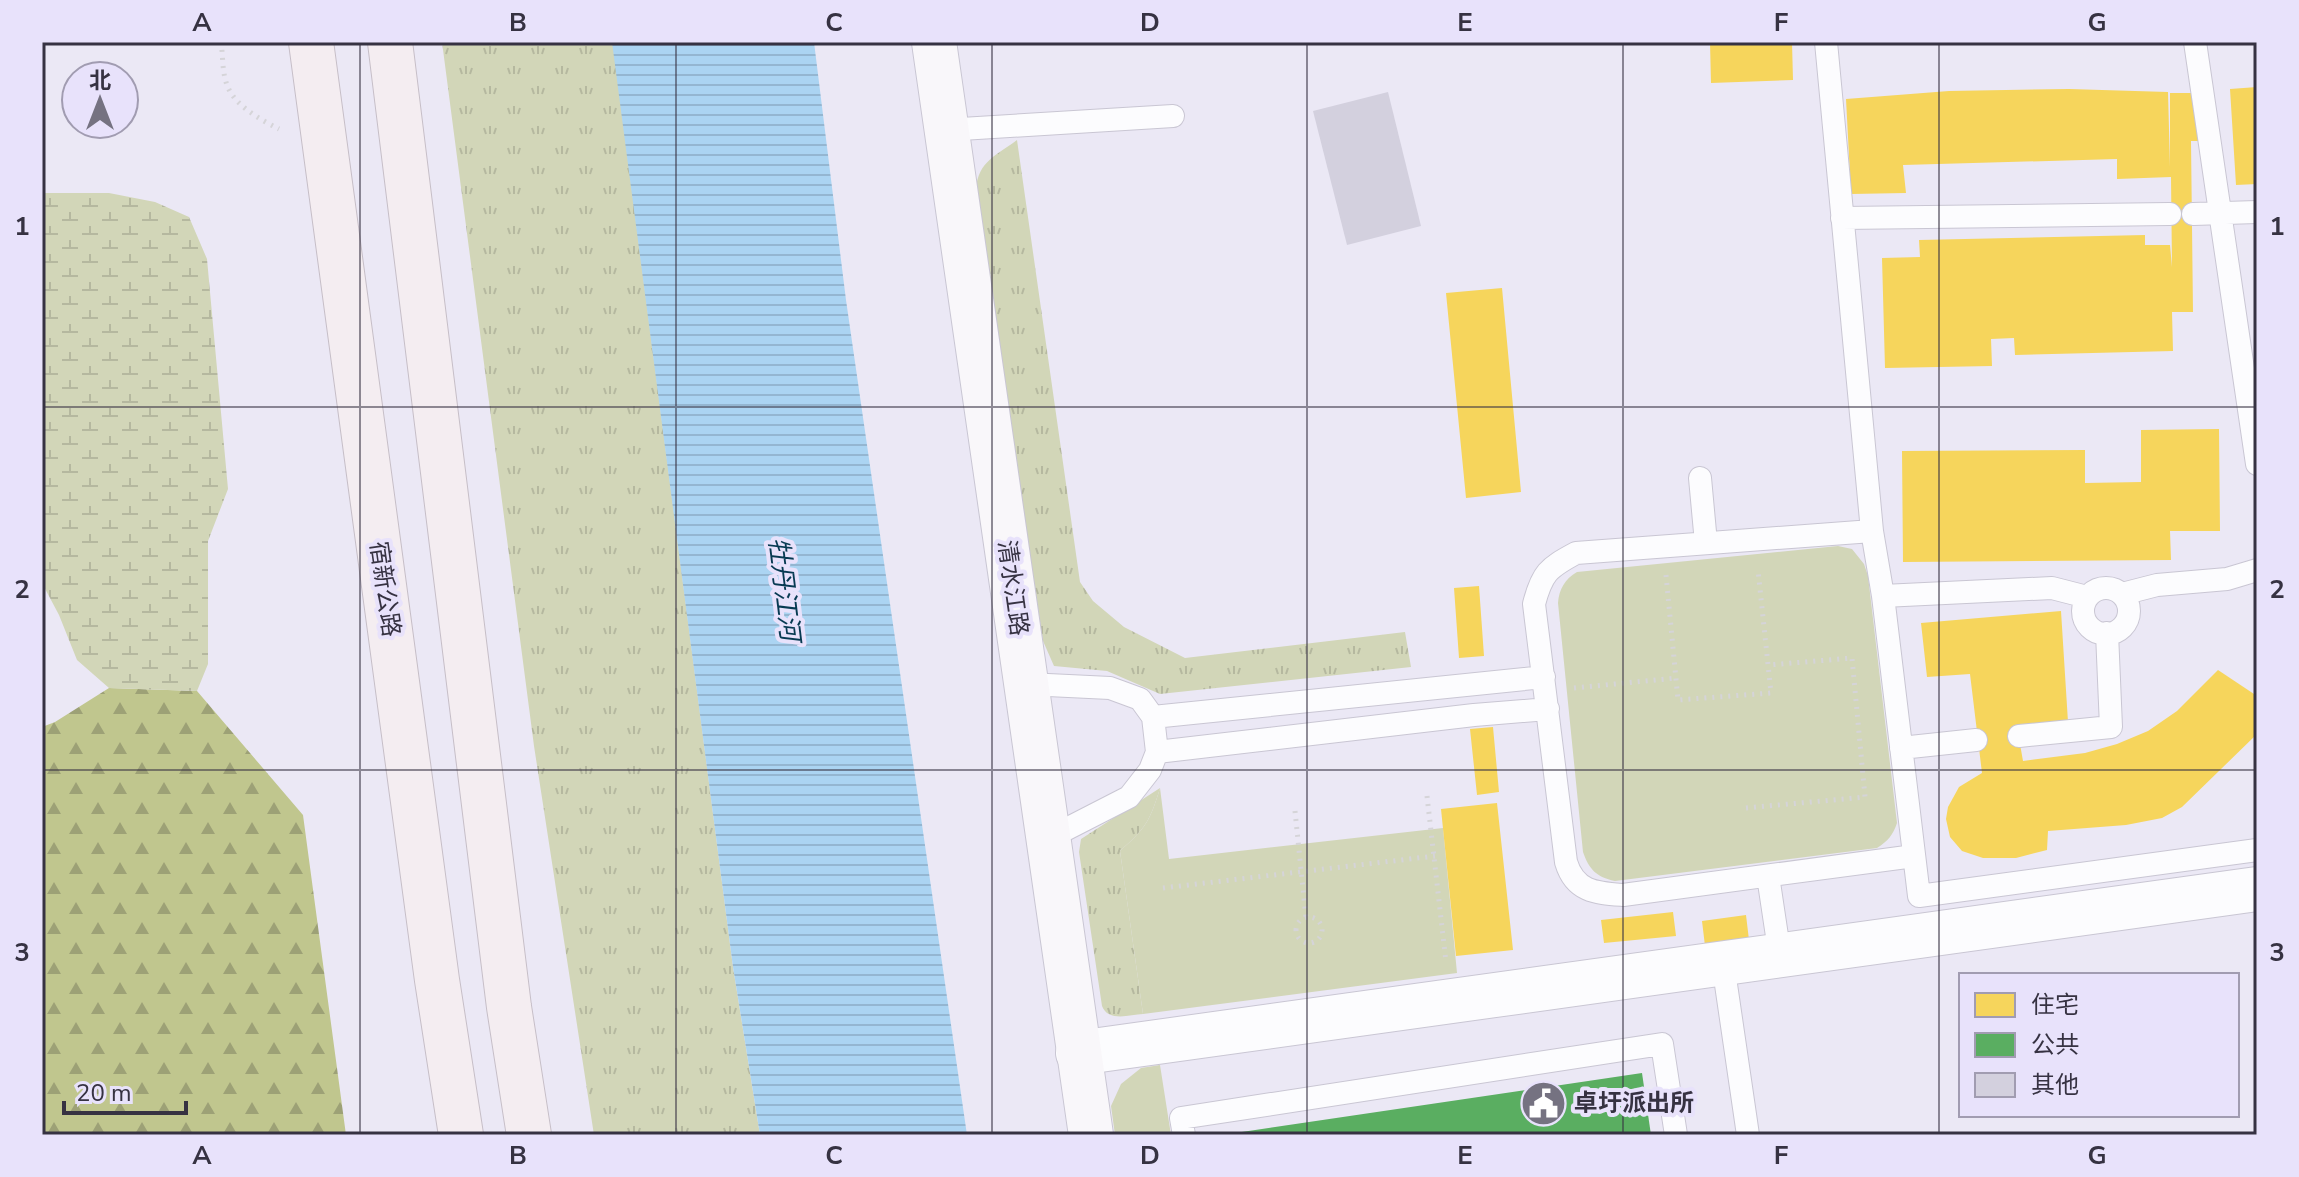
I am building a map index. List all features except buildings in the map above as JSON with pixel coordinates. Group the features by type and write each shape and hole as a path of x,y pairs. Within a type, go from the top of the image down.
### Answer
{"highway":[{"name":"宿新公路","path":"311,42 437,980 461,1135"},
{"path":"390,42 509,1007 529,1135"}],"street":[{"name":"清水江路","path":"934,42 1091,1135"},
{"path":"1078,1053 2257,889"}],"lane":[{"path":"1826,42 1872,531 1883,596 1919,896 2257,850"},
{"path":"2195,42 2221,214 2252,386 2257,464"},
{"path":"945,130 1173,116"},
{"path":"2193,214 2257,212"},
{"path":"1842,218 2170,214"},
{"path":"1700,478 1706,543"},
{"path":"1872,531 1576,553 1552,566 1540,580 1534,604 1566,862 1569,873 1587,891 1623,895 1914,856"},
{"path":"2122,594 2157,585 2227,579 2257,570"},
{"path":"1883,596 2052,588 2087,597"},
{"path":"2104,588 2122,594 2128,615 2121,628 2107,633 2093,630 2084,619 2087,597 2104,588"},
{"path":"2019,736 2111,727 2107,633"},
{"path":"1027,684 1110,688 1140,699 1153,717 1157,752 1150,770 1129,797 1049,838"},
{"path":"1153,717 1545,692"},
{"path":"1157,752 1474,715 1545,692"},
{"path":"1901,748 1976,740"},
{"path":"1768,876 1780,956"},
{"path":"1723,964 1748,1135"},
{"path":"1184,1135 1181,1118 1662,1044 1676,1135"}],"path":[{"path":"221,42 226,83 241,105 263,122 290,135"},
{"path":"1663,546 1678,700 1771,693 1755,539"},
{"path":"1746,808 1865,797 1852,658 1768,665"},
{"path":"1545,692 1676,678"},
{"path":"1427,796 1447,967"},
{"path":"1295,811 1306,918"},
{"path":"1163,888 1435,856"},
{"path":"1306,918 1315,919 1322,929 1317,940 1309,944 1298,938 1295,930 1299,922 1306,918"}],"green space":[{"path":"442,42 614,42 733,967 760,1135 594,1135 534,746"},
{"path":"1017,140 1080,582 1093,601 1124,627 1185,658 1405,632 1411,667 1160,694 1107,671 1054,666 1043,641 975,196 982,168"},
{"path":"42,193 109,193 155,202 189,217 207,259 228,489 208,541 208,664 197,691 109,688 77,660 42,583"},
{"path":"1838,546 1852,549 1864,564 1868,576 1897,823 1890,837 1877,848 1615,881 1598,875 1583,852 1558,603 1566,581 1577,572"},
{"path":"109,688 197,691 303,815 346,1135 42,1135 42,727"},
{"path":"1160,788 1146,823 1120,851 1143,1014 1114,1016 1102,1006 1079,852 1081,839"},
{"path":"1160,788 1169,859 1443,828 1457,973 1143,1014 1120,851 1146,823"},
{"path":"1160,1065 1171,1135 1115,1135 1111,1106 1121,1084 1141,1068"}],"water":[{"name":"牡丹江河","path":"612,42 814,42 846,300 967,1135 760,1135 733,967"}],"place":[{"name":"卓圩派出所","path":"1543,1103"}]}
